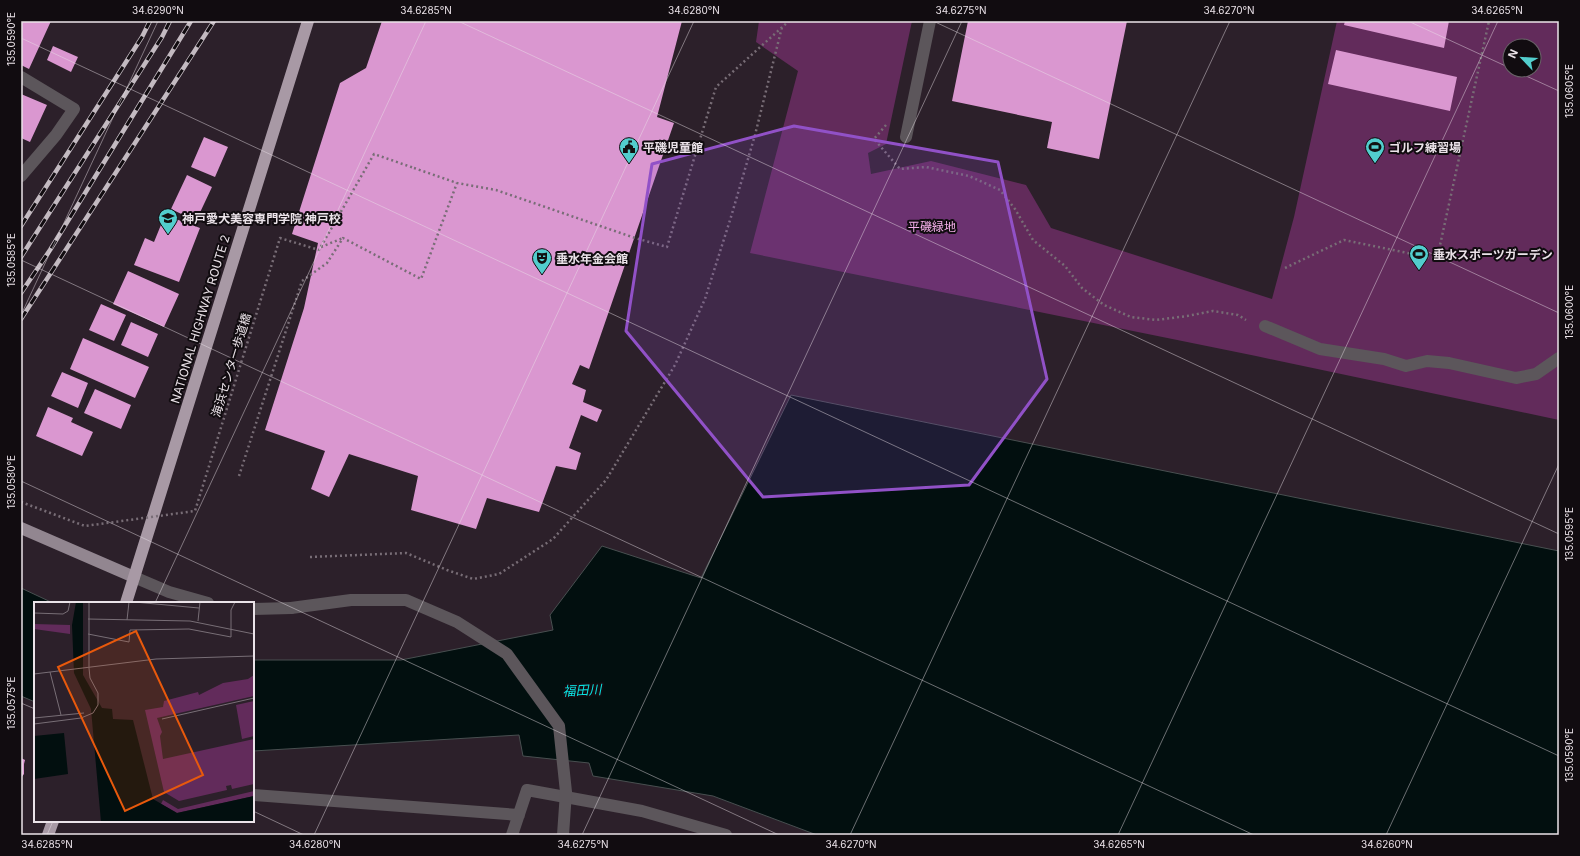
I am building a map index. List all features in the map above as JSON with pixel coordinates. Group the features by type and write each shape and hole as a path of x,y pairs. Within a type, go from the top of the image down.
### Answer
{"highway":[{"name":"NATIONAL HIGHWAY ROUTE 2","path":"126,602 308,21"},
{"path":"48,835 53,822"}],"main road":[{"path":"21,528 134,577"}],"street":[{"path":"906,137 930,21"},
{"path":"21,77 74,109 56,136 21,176"},
{"path":"1265,326 1320,348 1384,359 1406,366 1427,361 1449,363 1516,378 1536,374 1559,358"},
{"path":"134,577 169,592 204,602"},
{"path":"254,609 291,608 351,600 406,600 457,622 507,654 559,726 566,792 563,835"},
{"path":"512,835 527,790 642,811 726,835"},
{"path":"254,795 519,815"}],"path":[{"path":"321,247 374,154 457,183 496,190 635,238 667,246 716,87 789,21"},
{"path":"1285,268 1344,240 1437,259 1489,21"},
{"path":"310,558 406,553 473,579 500,574 553,539 606,480 675,365 705,299 731,217 782,27"},
{"path":"887,119 886,126 874,139 900,169 926,166 969,176 1000,190 1015,209 1033,240 1065,266 1082,288 1104,305 1131,317 1156,320 1213,311 1238,315 1253,325 1265,326"},
{"path":"321,247 343,238 421,279 457,183"},
{"name":"海浜センター歩道橋","path":"21,502 85,526 195,511 280,238 319,250 321,247"},
{"path":"239,476 302,281 327,263 343,238"}],"highlighted area":[{"path":"794,126 998,162 1047,379 969,485 763,497 626,331 652,164"}],"green space":[{"name":"平磯緑地","path":"759,21 912,21 886,144 868,153 871,174 931,161 1026,185 1051,228 1272,299 1294,217 1337,21 1559,21 1559,420 1256,356 750,253 798,71 756,42"}],"water":[{"name":"福田川","path":"791,395 1559,551 1559,835 817,835 713,796 593,776 589,763 523,756 519,735 254,751 254,660 401,660 553,630 550,615 602,546 701,578"},
{"path":"21,588 51,602 34,602 34,702 21,696"}],"building":[{"path":"21,21 51,21 29,69 21,65"},
{"path":"382,21 682,21 657,117 674,123 589,369 580,365 572,384 586,390 583,402 602,410 597,422 581,415 569,448 581,453 576,470 556,466 539,512 487,498 476,529 411,510 418,476 349,454 329,497 311,489 325,451 265,430 304,308 318,243 292,234 340,83 366,68"},
{"path":"968,21 1127,21 1099,159 1047,148 1052,122 952,101"},
{"path":"1345,21 1449,21 1444,48 1344,25"},
{"path":"53,46 78,57 71,72 47,60"},
{"path":"1336,50 1457,77 1450,111 1328,84"},
{"path":"21,94 47,105 30,142 21,138"},
{"path":"204,137 228,147 215,177 191,167"},
{"path":"187,175 212,187 196,221 171,209"},
{"path":"165,215 200,228 179,282 134,265 145,238 154,242"},
{"path":"128,271 179,294 164,327 113,304"},
{"path":"101,304 126,315 114,341 89,330"},
{"path":"131,322 158,334 148,357 121,345"},
{"path":"83,338 149,367 135,398 70,369"},
{"path":"62,372 88,383 78,408 51,396"},
{"path":"95,389 131,405 121,429 84,413"},
{"path":"48,407 73,418 71,422 93,432 82,456 36,436"},
{"path":"21,758 25,760 24,774 21,778"}],"railway":[{"path":"21,226 142,37 150,21"},
{"path":"21,257 162,37 170,21"},
{"path":"21,293 50,250 191,21"},
{"path":"21,319 214,21"}],"place":[{"name":"平磯児童館","path":"629,164"},
{"name":"ゴルフ練習場","path":"1375,164"},
{"name":"神戸愛犬美容専門学院 神戸校","path":"168,235"},
{"name":"垂水スポーツガーデン","path":"1419,271"},
{"name":"垂水年金会館","path":"542,275"}]}
